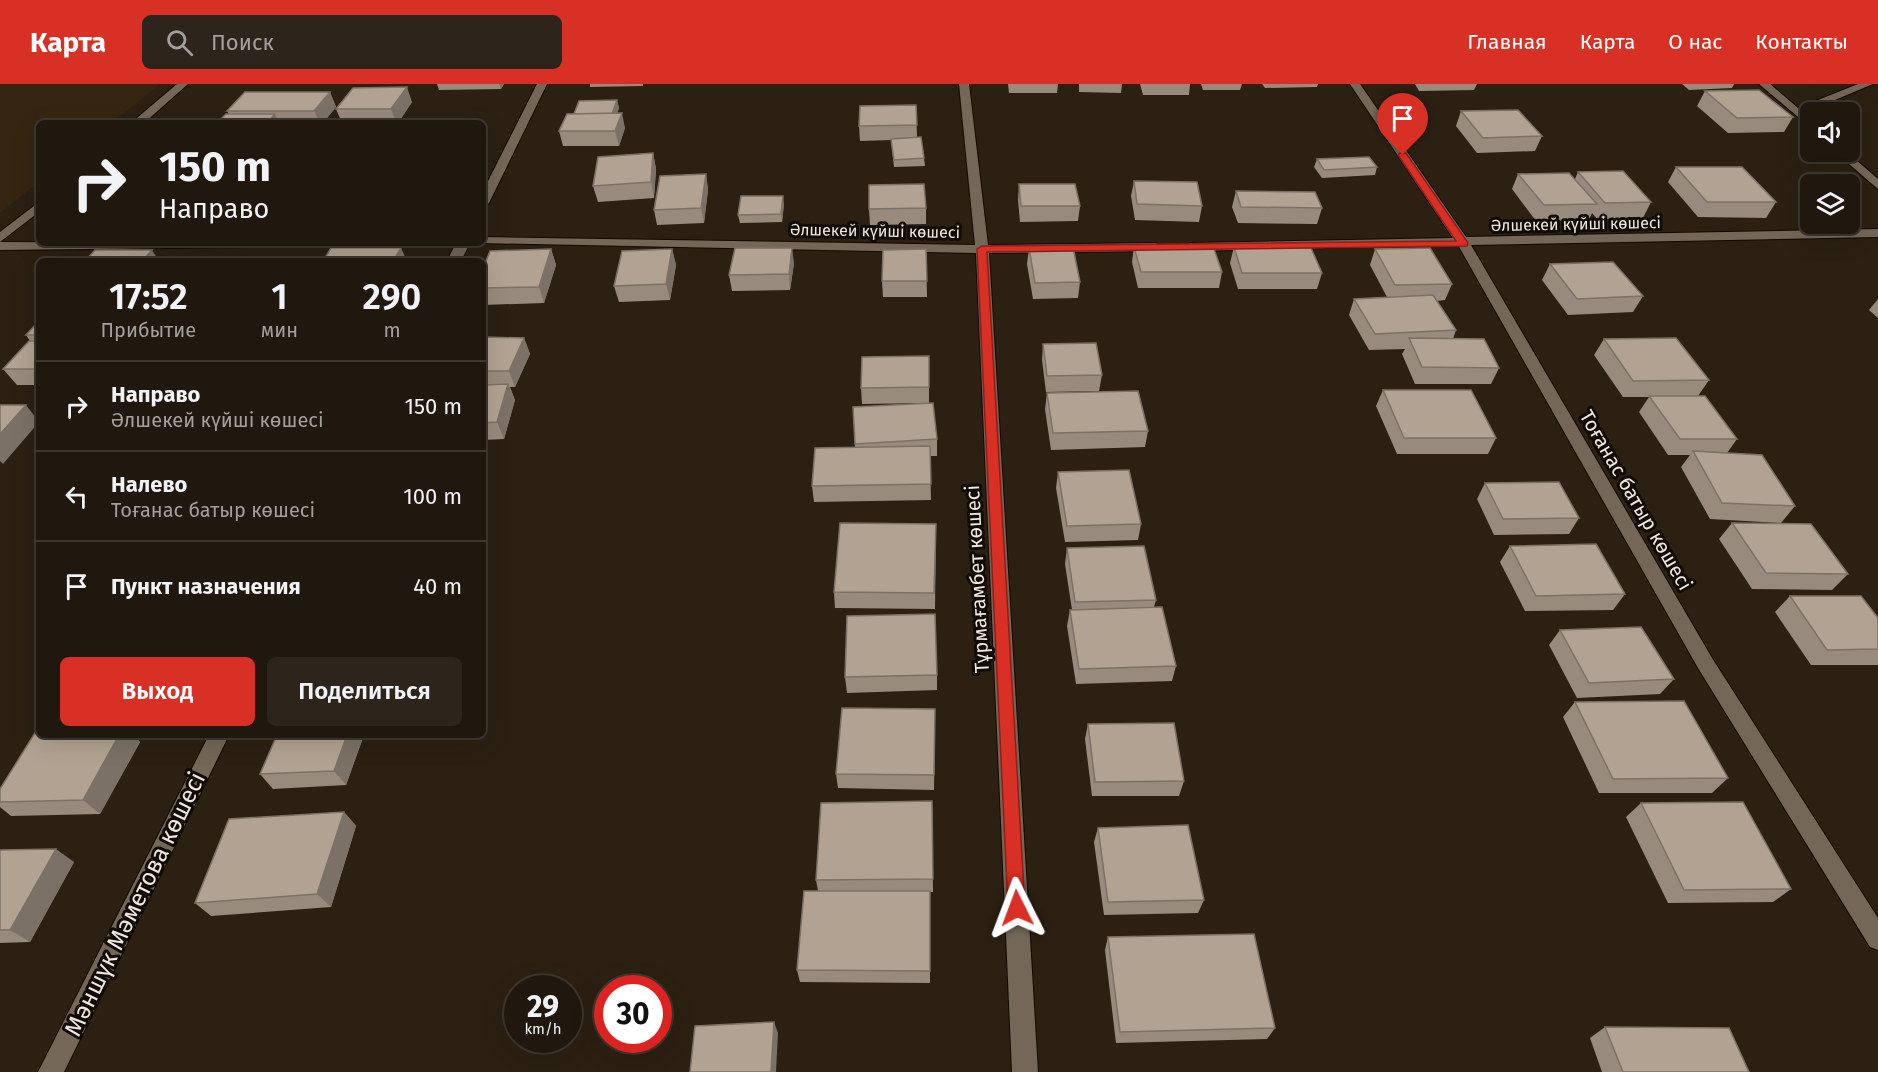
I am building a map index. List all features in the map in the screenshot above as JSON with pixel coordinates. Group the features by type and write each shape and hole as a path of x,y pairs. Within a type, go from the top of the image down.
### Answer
{"street":[{"path":"141,120 183,84"},
{"path":"486,197 542,84"},
{"name":"Тұрмағамбет көшесі","path":"964,84 982,249 1025,1072"},
{"name":"Тоғанас батыр көшесі","path":"1355,84 1463,243 1705,663 1878,939"},
{"path":"1764,84 1800,115"},
{"path":"1797,112 1868,84"},
{"path":"1852,162 1878,185"},
{"path":"0,238 36,208"},
{"name":"Әлшекей күйші көшесі","path":"486,241 982,249 1463,243 1878,233"},
{"path":"0,246 36,246"},
{"name":"Мәншүк Мәметова көшесі","path":"51,1072 218,738"}],"shaded area":[{"path":"0,84 160,84 116,120 36,120 36,184 0,213"}],"building":[{"path":"407,87 391,109 336,109 353,88"},
{"path":"1759,90 1793,117 1737,118 1705,91"},
{"path":"245,92 330,92 314,111 227,111"},
{"path":"617,100 612,114 574,114 579,101"},
{"path":"916,105 917,125 859,126 860,106"},
{"path":"1518,110 1542,136 1483,138 1461,111"},
{"path":"622,113 615,131 559,131 567,114"},
{"path":"226,114 275,114 270,120 220,120"},
{"path":"921,137 924,158 894,160 891,139"},
{"path":"653,153 651,182 593,186 598,157"},
{"path":"1369,157 1377,167 1324,170 1317,159"},
{"path":"1676,167 1742,167 1776,202 1707,202"},
{"path":"1623,171 1651,202 1605,203 1578,172"},
{"path":"1569,173 1597,204 1544,205 1518,174"},
{"path":"706,174 701,208 654,210 660,176"},
{"path":"1134,181 1197,182 1202,206 1137,204"},
{"path":"924,184 926,208 869,209 869,185"},
{"path":"1019,184 1075,184 1080,206 1021,206"},
{"path":"1236,191 1315,192 1322,208 1241,207"},
{"path":"741,196 783,196 781,214 738,215"},
{"path":"1213,246 1222,272 1141,272 1134,247"},
{"path":"1073,247 1080,282 1035,283 1029,248"},
{"path":"1234,247 1311,248 1322,273 1242,273"},
{"path":"331,248 401,248 395,258 325,258"},
{"path":"735,248 792,248 789,274 729,275"},
{"path":"1430,248 1452,284 1395,285 1375,249"},
{"path":"551,249 539,287 486,288 486,261 490,251"},
{"path":"672,249 666,284 614,286 622,251"},
{"path":"926,249 927,281 882,281 883,250"},
{"path":"95,250 152,250 145,258 88,258"},
{"path":"1613,262 1643,296 1577,299 1550,264"},
{"path":"1433,295 1456,330 1375,334 1354,299"},
{"path":"36,324 36,335 26,335"},
{"path":"486,337 524,338 509,371 486,371"},
{"path":"1409,338 1484,339 1499,368 1422,367"},
{"path":"1676,338 1709,380 1633,381 1604,339"},
{"path":"29,341 36,341 36,369 3,369"},
{"path":"1096,343 1102,375 1047,376 1043,344"},
{"path":"929,356 929,387 861,388 862,357"},
{"path":"508,384 497,422 486,423 486,385"},
{"path":"1383,390 1471,390 1496,438 1404,438"},
{"path":"1138,391 1148,431 1053,433 1047,393"},
{"path":"1649,396 1705,396 1737,439 1680,439"},
{"path":"933,403 937,439 855,444 853,407"},
{"path":"0,405 26,405 0,434"},
{"path":"930,446 931,484 812,486 815,448"},
{"path":"1693,451 1762,455 1795,506 1722,503"},
{"path":"1129,470 1141,524 1067,526 1058,472"},
{"path":"1559,482 1579,518 1503,519 1485,483"},
{"path":"840,523 936,524 934,593 834,592"},
{"path":"1732,523 1811,524 1848,574 1766,573"},
{"path":"1596,544 1625,594 1536,596 1510,546"},
{"path":"1144,546 1156,600 1075,602 1067,548"},
{"path":"1790,596 1861,596 1878,618 1878,649 1827,650"},
{"path":"1162,607 1176,666 1079,669 1070,610"},
{"path":"935,614 937,675 845,677 847,616"},
{"path":"1641,627 1674,679 1589,683 1560,630"},
{"path":"1684,701 1728,778 1613,779 1575,702"},
{"path":"842,708 935,709 934,775 836,774"},
{"path":"1174,723 1184,781 1095,782 1088,724"},
{"path":"36,731 36,738 117,738 83,800 0,802 0,789"},
{"path":"276,738 346,738 334,771 260,774"},
{"path":"932,801 933,879 816,880 821,803"},
{"path":"1743,802 1791,889 1684,890 1641,803"},
{"path":"344,812 317,894 195,903 229,819"},
{"path":"1188,825 1204,900 1108,902 1098,828"},
{"path":"56,849 10,930 0,930 0,850"},
{"path":"804,891 930,891 930,971 797,970"},
{"path":"1254,934 1275,1028 1120,1032 1108,937"},
{"path":"774,1022 771,1072 690,1072 695,1026"},
{"path":"1605,1027 1729,1028 1749,1072 1623,1072"}],"route":[{"path":"1017,908 982,249 1463,243 1403,155"}]}
